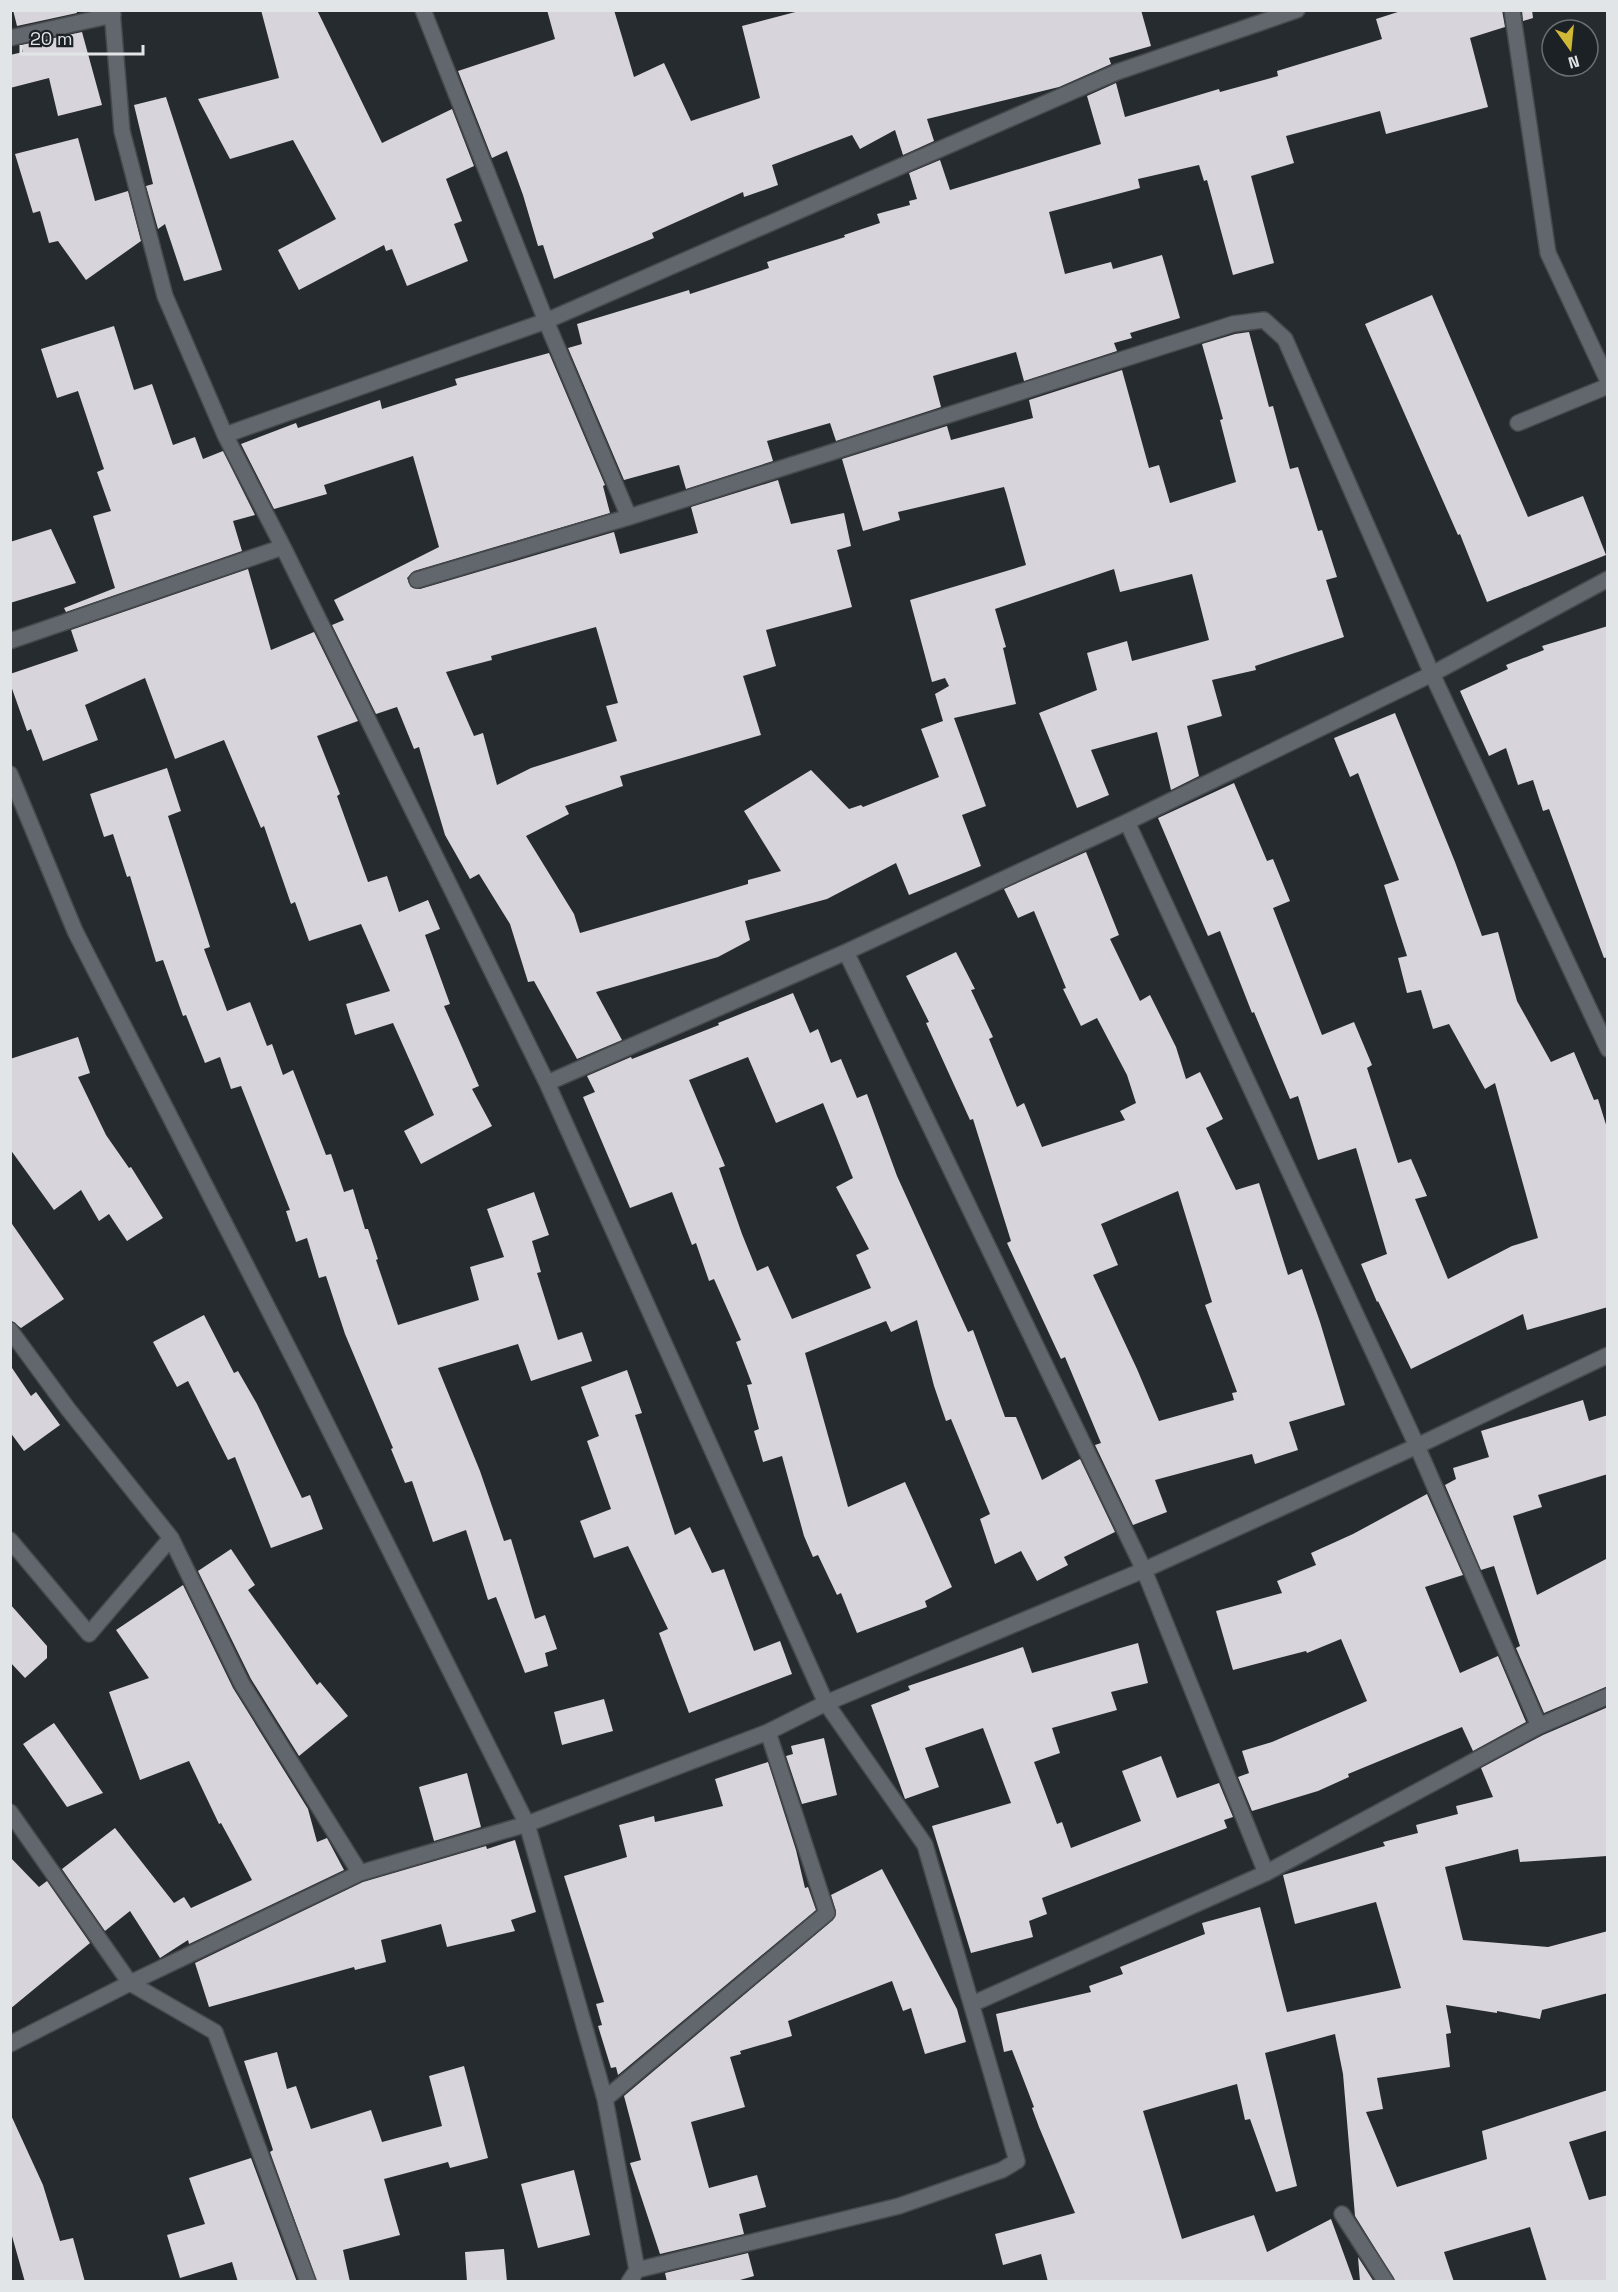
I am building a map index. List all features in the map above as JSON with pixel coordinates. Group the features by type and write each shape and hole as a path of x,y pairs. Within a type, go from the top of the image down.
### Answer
{"street":[{"path":"423,10 546,321 629,517"},
{"path":"225,435 546,321 1117,72 1297,10"},
{"path":"1512,10 1548,253 1608,381"},
{"path":"10,38 113,13 122,130 165,296 225,435 283,547 547,1083 826,1703 925,1845 1017,2161 1002,2170 899,2206 633,2276 605,2099 527,1824 308,1386 75,931 10,774"},
{"path":"417,580 629,517 1233,324 1264,320 1285,339 1432,674 1608,1049"},
{"path":"1518,423 1608,386"},
{"path":"10,641 283,547"},
{"path":"547,1083 846,952 1127,822 1432,674 1608,579"},
{"path":"1127,822 1417,1446 1539,1726"},
{"path":"846,952 1144,1570 1266,1873"},
{"path":"10,1330 68,1409 171,1538 242,1684 360,1873"},
{"path":"10,2044 130,1983 360,1873 527,1824 768,1731 826,1703 1144,1570 1417,1446 1608,1355"},
{"path":"10,1540 89,1634 171,1538"},
{"path":"972,2004 1266,1873 1539,1726 1608,1696"},
{"path":"605,2099 827,1913 768,1731"},
{"path":"10,1812 130,1983 215,2032 308,2282"},
{"path":"1342,2214 1386,2282"}],"building":[{"path":"13,10 76,10 77,13 17,26"},
{"path":"261,10 317,10 382,143 452,109 474,166 446,179 462,221 454,224 468,261 407,286 392,249 386,251 384,245 299,290 278,250 336,219 293,140 230,159 198,99 279,78"},
{"path":"547,10 614,10 634,77 664,63 691,121 760,98 742,26 803,10 1141,10 1151,46 1109,58 1111,64 1059,87 927,119 934,141 903,155 895,130 860,149 852,135 772,165 778,185 744,197 743,192 652,233 654,238 554,279 543,245 538,246 507,151 492,158 458,71 555,39"},
{"path":"1404,10 1502,10 1505,27 1470,38 1488,107 1386,134 1380,111 1286,136 1294,163 1251,176 1274,263 1233,275 1207,180 1204,181 1199,165 1138,179 1140,188 1049,212 1065,274 1111,262 1113,269 1162,255 1180,318 1130,333 1132,338 1114,343 1117,351 1024,381 1016,352 933,376 941,407 836,441 830,423 767,441 773,461 686,489 679,465 624,480 568,348 582,344 577,324 689,290 690,294 769,268 767,262 845,237 844,235 880,223 877,214 910,205 909,201 917,199 909,173 940,160 950,190 1101,144 1087,96 1116,83 1125,117 1219,89 1220,92 1278,76 1277,71 1382,39 1376,19"},
{"path":"1522,10 1532,10 1533,18 1523,21"},
{"path":"82,32 102,105 58,116 49,78 10,88 10,55 23,52 21,45"},
{"path":"166,97 222,270 184,281 165,224 158,229 146,186 153,184 134,105"},
{"path":"78,138 95,201 128,191 141,241 86,280 58,241 49,243 40,211 33,213 15,154"},
{"path":"1432,295 1528,517 1583,496 1606,555 1487,602 1460,534 1458,535 1365,324"},
{"path":"114,326 134,390 152,384 173,445 195,437 203,459 223,451 255,515 233,521 242,551 66,612 64,608 115,588 93,516 111,511 97,472 104,469 78,391 57,398 41,349"},
{"path":"1249,332 1269,407 1273,406 1290,469 1298,467 1318,531 1322,530 1337,577 1326,580 1344,637 1255,666 1256,670 1212,680 1222,716 1187,726 1199,776 1171,790 1157,732 1091,750 1109,795 1077,808 1039,713 1097,690 1087,653 1127,641 1132,661 1209,640 1192,574 1120,592 1114,569 995,609 1006,647 1003,648 1016,704 954,718 986,806 962,815 981,866 909,895 896,863 827,899 745,921 750,940 718,957 596,992 622,1040 577,1059 534,981 528,982 510,924 479,874 470,879 445,835 419,747 414,749 397,707 376,714 332,625 344,620 334,600 439,547 413,456 324,485 327,494 274,509 241,444 296,423 298,428 380,400 382,409 457,385 455,379 549,353 605,485 603,486 610,513 414,571 407,578 411,587 420,589 614,532 620,554 698,533 691,507 778,480 791,524 844,513 851,546 837,550 852,607 766,630 776,666 743,676 761,735 620,776 623,786 565,806 569,814 526,836 574,914 580,933 748,884 748,880 781,871 744,811 811,770 849,809 861,805 863,807 939,777 921,729 943,721 935,694 949,686 945,678 932,682 910,600 1026,565 1006,493 1004,487 898,512 900,520 863,531 842,459 947,426 951,440 1033,418 1029,400 1122,370 1149,468 1159,465 1170,503 1236,482 1220,420 1223,419 1202,344","holes":["596,627 618,703 606,706 617,741 531,768 497,785 483,733 474,736 446,672 492,660 491,656"]},
{"path":"51,529 76,583 10,603 10,542"},
{"path":"248,569 271,650 314,632 358,721 317,736 340,794 337,796 368,882 387,876 399,912 428,900 440,929 425,935 450,1004 444,1006 479,1086 472,1089 492,1126 421,1164 404,1131 434,1115 393,1023 355,1035 346,1004 390,991 361,924 309,941 295,902 291,904 264,826 261,828 224,740 175,759 145,678 85,705 98,740 43,761 31,729 27,731 10,683 10,674 78,651 71,630"},
{"path":"1608,626 1608,957 1604,958 1549,809 1543,811 1533,780 1518,785 1506,748 1489,756 1460,691 1508,669 1506,665 1544,650 1542,646"},
{"path":"1395,713 1482,936 1498,932 1517,1001 1551,1062 1574,1052 1594,1100 1598,1099 1608,1131 1608,1307 1527,1330 1523,1314 1411,1369 1377,1302 1361,1264 1387,1254 1356,1148 1318,1160 1298,1096 1290,1099 1254,1012 1252,1013 1220,931 1208,936 1158,818 1234,783 1267,861 1273,859 1290,901 1273,908 1322,1035 1354,1022 1372,1065 1367,1068 1398,1163 1411,1159 1427,1196 1415,1199 1448,1279 1512,1246 1538,1238 1495,1083 1485,1089 1449,1024 1433,1029 1421,990 1407,993 1398,958 1407,956 1384,885 1399,880 1358,773 1350,777 1334,738"},
{"path":"167,768 181,811 168,816 210,947 204,949 227,1011 250,1002 267,1046 272,1044 283,1075 293,1070 326,1155 331,1154 344,1192 353,1189 398,1325 479,1300 470,1267 504,1257 487,1209 534,1192 549,1235 532,1241 541,1272 537,1273 558,1340 582,1332 592,1361 531,1381 518,1344 438,1368 480,1471 504,1541 511,1539 535,1619 545,1615 557,1649 545,1653 548,1666 525,1673 496,1597 488,1600 466,1530 433,1542 412,1481 405,1483 391,1449 393,1448 345,1334 326,1276 319,1278 307,1238 296,1242 286,1211 290,1210 241,1086 231,1089 220,1057 205,1063 186,1015 183,1016 163,960 156,962 130,876 127,877 113,834 104,837 90,794"},
{"path":"1086,852 1119,935 1110,939 1140,1001 1150,995 1176,1047 1186,1079 1200,1072 1223,1119 1206,1128 1236,1190 1259,1183 1288,1275 1302,1269 1345,1405 1289,1422 1298,1450 1255,1464 1252,1454 1155,1480 1167,1512 1133,1525 1095,1445 1101,1443 1065,1357 1061,1359 1007,1243 1011,1241 973,1119 970,1120 926,1023 929,1022 906,976 956,952 975,989 971,990 993,1037 989,1039 1017,1107 1024,1103 1042,1147 1125,1120 1120,1111 1136,1103 1127,1075 1097,1018 1081,1026 1063,989 1066,988 1034,911 1018,918 1004,889","holes":["1178,1191 1212,1302 1205,1305 1237,1392 1232,1393 1234,1400 1159,1421 1093,1275 1118,1265 1101,1224"]},
{"path":"793,993 810,1033 818,1029 831,1063 841,1059 857,1098 867,1094 897,1176 968,1332 973,1330 1005,1417 1016,1417 1042,1480 1080,1459 1115,1532 1064,1557 1068,1565 1037,1581 1021,1551 995,1564 980,1519 990,1514 951,1419 946,1421 934,1386 917,1320 891,1332 886,1321 805,1353 848,1507 905,1482 952,1587 925,1601 927,1607 857,1633 841,1593 837,1595 818,1555 813,1557 804,1536 782,1456 763,1462 754,1431 759,1429 747,1385 752,1384 736,1342 741,1340 714,1279 709,1281 696,1243 692,1245 672,1192 630,1208 583,1097 595,1092 587,1076 631,1057 632,1059 719,1025 718,1023","holes":["748,1057 776,1123 823,1103 853,1178 836,1187 869,1249 856,1255 871,1288 792,1319 768,1266 757,1271 719,1168 725,1166 689,1080"]},
{"path":"78,1037 90,1073 78,1077 106,1135 129,1168 131,1167 163,1218 127,1241 109,1214 99,1221 81,1190 54,1210 10,1149 10,1059"},
{"path":"10,1221 64,1299 21,1328 10,1320"},
{"path":"204,1315 234,1373 238,1371 257,1404 302,1498 310,1495 323,1529 271,1548 235,1457 228,1460 188,1381 177,1387 153,1342"},
{"path":"10,1365 31,1396 36,1392 60,1425 24,1451 10,1432"},
{"path":"627,1370 642,1413 635,1415 675,1535 690,1527 712,1573 724,1569 754,1651 780,1641 792,1674 689,1713 659,1633 668,1629 628,1546 594,1558 580,1521 611,1509 587,1441 599,1436 581,1387"},
{"path":"1583,1400 1589,1421 1608,1415 1608,1474 1538,1495 1542,1507 1513,1516 1537,1595 1608,1558 1608,1686 1544,1713 1516,1648 1520,1646 1494,1566 1481,1570 1445,1485 1456,1479 1453,1468 1489,1457 1481,1431"},
{"path":"1427,1494 1463,1575 1425,1587 1460,1673 1498,1656 1526,1722 1473,1751 1462,1727 1348,1774 1349,1777 1318,1791 1252,1811 1238,1777 1249,1773 1242,1751 1272,1742 1367,1701 1341,1639 1307,1653 1306,1651 1233,1670 1216,1611 1282,1593 1277,1581 1316,1565 1311,1553 1353,1534"},
{"path":"231,1549 255,1585 248,1590 317,1685 320,1682 348,1716 299,1756 251,1679 198,1571"},
{"path":"183,1585 233,1688 308,1809 317,1842 327,1838 344,1870 189,1944 188,1940 160,1958 130,1911 105,1931 62,1869 115,1828 174,1903 184,1897 191,1908 252,1880 221,1823 219,1824 189,1761 140,1780 109,1692 149,1678 116,1630"},
{"path":"10,1604 47,1646 47,1658 25,1678 10,1662"},
{"path":"1138,1643 1148,1683 1111,1692 1117,1710 1052,1728 1060,1753 1034,1762 1057,1824 1062,1822 1071,1848 1141,1821 1122,1771 1161,1756 1177,1798 1219,1783 1233,1817 1224,1820 1227,1828 1042,1898 1047,1914 1029,1921 1033,1937 971,1953 932,1826 1011,1803 983,1728 925,1748 939,1787 905,1799 871,1705 910,1690 908,1686 1023,1647 1032,1673"},
{"path":"604,1699 613,1731 562,1745 554,1712"},
{"path":"1608,1707 1607,1856 1520,1862 1518,1849 1445,1867 1463,1940 1548,1947 1608,1931 1608,1993 1542,2010 1540,2019 1446,2005 1451,2033 1446,2034 1450,2067 1377,2078 1383,2109 1366,2112 1397,2187 1487,2159 1482,2131 1608,2090 1608,2130 1569,2142 1589,2200 1608,2195 1608,2282 1547,2282 1530,2227 1444,2252 1454,2282 1396,2282 1355,2216 1343,2074 1335,2034 1265,2053 1297,2186 1276,2192 1250,2119 1245,2120 1237,2084 1143,2111 1182,2239 1254,2215 1267,2252 1331,2219 1354,2282 1048,2282 1041,2254 1003,2265 995,2234 1075,2213 1039,2127 1032,2108 1034,2107 1012,2050 1004,2052 996,2014 1091,1992 1089,1986 1123,1974 1120,1967 1205,1934 1202,1923 1260,1907 1287,2012 1401,1988 1376,1902 1295,1924 1283,1875 1385,1846 1383,1842 1418,1833 1416,1825 1458,1814 1456,1806 1493,1797 1481,1768 1543,1735"},
{"path":"54,1723 103,1793 67,1807 23,1744"},
{"path":"824,1738 837,1795 802,1804 786,1756 793,1754 791,1746"},
{"path":"768,1762 796,1850 805,1888 808,1887 816,1910 618,2075 616,2067 611,2068 598,2026 602,2025 596,2004 604,2002 564,1876 627,1857 619,1825 654,1816 655,1822 723,1806 715,1779"},
{"path":"467,1773 481,1827 434,1841 419,1787"},
{"path":"515,1840 536,1912 511,1920 515,1931 447,1947 441,1924 381,1940 386,1962 355,1970 354,1967 209,2007 195,1963 363,1882 486,1846 487,1849"},
{"path":"10,1857 39,1887 47,1881 90,1943 10,2009"},
{"path":"882,1869 957,2009 966,2042 925,2054 911,2008 903,2011 892,1981 788,2021 792,2036 740,2051 741,2054 730,2057 745,2107 691,2122 709,2188 757,2175 766,2207 739,2214 744,2234 660,2254 630,2163 641,2160 624,2096 833,1920 836,1911 831,1895"},
{"path":"277,2052 287,2089 296,2086 311,2129 371,2110 382,2142 442,2126 429,2076 464,2066 488,2158 450,2168 448,2162 384,2179 400,2235 343,2250 350,2282 317,2282 270,2152 273,2150 244,2061"},
{"path":"10,2113 43,2185 60,2241 73,2238 85,2282 25,2282 10,2229"},
{"path":"251,2158 297,2282 238,2282 232,2262 180,2278 167,2235 205,2224 189,2178"},
{"path":"574,2170 590,2235 538,2248 521,2184"},
{"path":"504,2249 507,2282 467,2282 465,2252"},
{"path":"748,2253 754,2276 733,2282 667,2282 665,2273"},
{"path":"1358,2257 1374,2282 1360,2282"}]}
